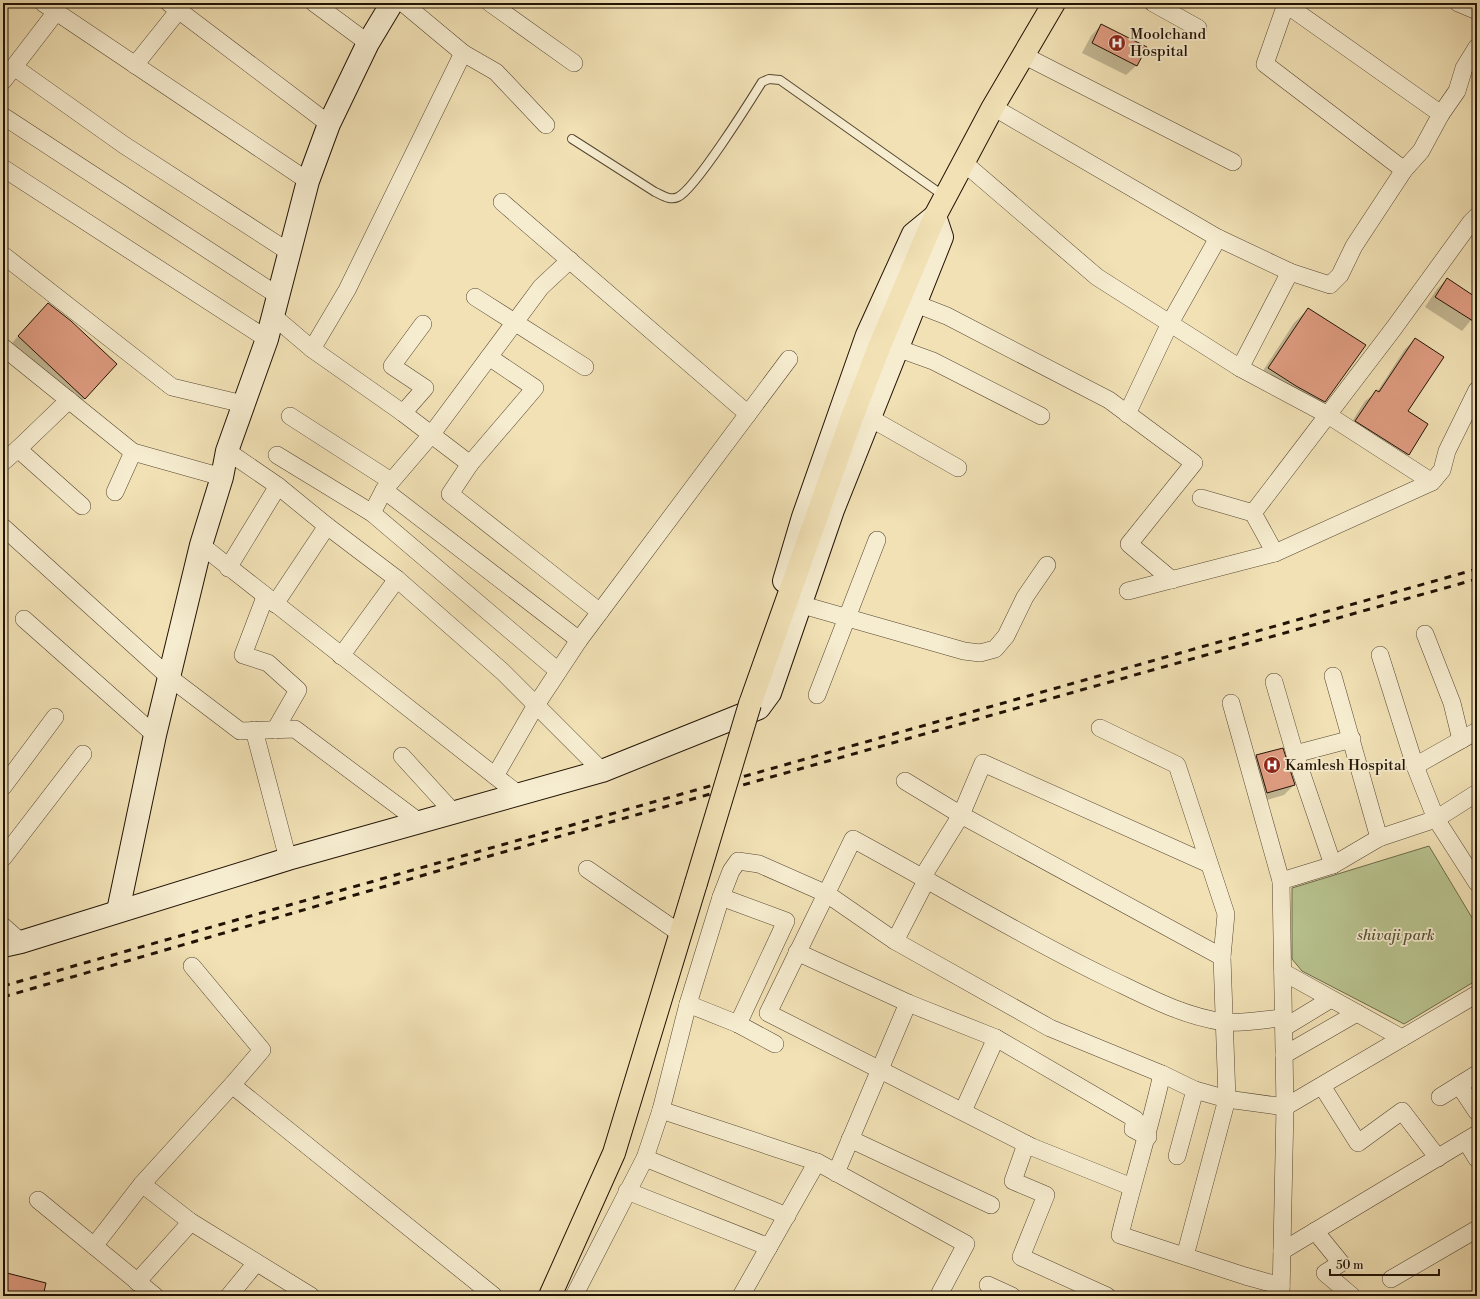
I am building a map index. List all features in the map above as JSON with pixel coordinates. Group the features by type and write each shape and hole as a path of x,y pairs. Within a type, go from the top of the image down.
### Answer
{"main road":[{"path":"550,1296 614,1153 681,934 747,709 850,420 880,344 935,216 993,106 1054,3"}],"street":[{"path":"314,3 368,43"},
{"path":"118,911 155,735 201,546 222,477 227,451 267,339 277,295 308,181 329,124 368,43 392,3"},
{"path":"403,3 463,53 496,72 546,125"},
{"path":"490,3 574,63"},
{"path":"1153,3 1198,28"},
{"path":"1458,3 1477,10"},
{"path":"1404,170 1265,64 1285,4 1441,114"},
{"path":"135,65 174,7 329,124"},
{"path":"3,82 14,67 50,8 308,181"},
{"path":"993,106 1218,238 1290,272 1330,285 1340,274 1354,246 1404,170 1421,150 1441,114 1457,91 1464,68 1477,47"},
{"path":"312,349 347,290 463,53"},
{"path":"1023,54 1234,162"},
{"path":"14,67 124,145 289,252"},
{"path":"3,116 277,295"},
{"path":"963,162 1097,277 1240,368 1328,415 1432,482"},
{"path":"3,168 267,339"},
{"path":"502,202 748,414"},
{"path":"3,926 12,944 288,859 602,770 747,709 759,708 770,693 799,604 833,510 942,237 935,216"},
{"path":"1253,513 1477,216"},
{"path":"1127,414 1170,323 1218,238"},
{"path":"3,255 172,387 243,404"},
{"path":"372,513 387,485 431,436 541,287 570,260"},
{"path":"1240,368 1290,272"},
{"path":"476,297 585,367"},
{"path":"916,304 947,316 1102,397 1194,463 1129,544 1172,580"},
{"path":"272,315 312,349 403,413 431,436 470,464"},
{"path":"403,413 425,388 392,366 423,324"},
{"path":"3,347 133,452 222,477"},
{"path":"897,348 933,360 1041,416"},
{"path":"489,357 535,388 470,464 450,494 600,612"},
{"path":"496,776 536,705 579,640 789,359"},
{"path":"1128,591 1275,553 1432,482 1442,470 1447,451 1477,390"},
{"path":"3,462 70,400"},
{"path":"290,416 387,485 579,640"},
{"path":"870,418 958,468"},
{"path":"18,449 82,506"},
{"path":"227,451 278,486 327,526 397,579 503,672 602,770"},
{"path":"115,492 133,452"},
{"path":"277,455 372,513 558,671"},
{"path":"228,568 278,486"},
{"path":"1201,498 1253,513 1275,553"},
{"path":"275,730 298,690 268,663 243,655 270,601 327,526"},
{"path":"3,527 170,677 240,731 295,730 418,821"},
{"path":"817,695 877,540"},
{"path":"201,546 518,794"},
{"path":"799,604 964,651 980,653 995,649 1006,636 1025,597 1047,565"},
{"path":"341,656 397,579"},
{"path":"24,619 155,735"},
{"path":"1425,634 1452,703 1461,740"},
{"path":"1380,655 1415,766 1436,819 1471,860 1477,883"},
{"path":"1333,676 1379,838"},
{"path":"1274,682 1295,754 1333,865"},
{"path":"1162,1074 1148,1137 1132,1187 1120,1235 1185,1256 1281,1291 1285,1107 1285,1023 1281,880 1231,703"},
{"path":"3,787 55,717"},
{"path":"1100,728 1177,765 1226,914 1222,957 1227,1099 1185,1256"},
{"path":"254,730 288,859"},
{"path":"1415,766 1477,731"},
{"path":"1295,754 1352,739"},
{"path":"3,858 83,754"},
{"path":"402,756 453,812"},
{"path":"895,940 927,879 925,873 961,815 983,763 1209,864"},
{"path":"905,781 961,815 1222,957"},
{"path":"1281,880 1333,865 1379,838 1436,819 1477,793"},
{"path":"1132,1187 1026,1144 768,1013 853,840 927,879 972,907 1051,950 1175,1010 1225,1022 1285,1023 1331,999"},
{"path":"574,1296 645,1158 661,1110 688,1004 721,897 731,871 738,861 759,864 827,894 895,940 1050,1028 1162,1074 1195,1090 1227,1099 1285,1107 1477,994"},
{"path":"587,869 681,934"},
{"path":"721,897 786,921 738,1024"},
{"path":"797,952 908,1003 996,1038 1135,1119 1133,1129 1148,1137"},
{"path":"94,1246 142,1184 262,1050 192,966"},
{"path":"1283,972 1402,1038"},
{"path":"836,1173 908,1003"},
{"path":"688,1004 738,1024 775,1044"},
{"path":"1284,1055 1357,1013"},
{"path":"963,1111 996,1038"},
{"path":"1440,1097 1477,1074"},
{"path":"232,1085 494,1296"},
{"path":"1459,1085 1477,1112"},
{"path":"1322,1086 1358,1143 1402,1111 1438,1158"},
{"path":"1177,1156 1195,1090"},
{"path":"661,1110 817,1162 966,1244 940,1293 944,1296"},
{"path":"1282,1251 1471,1138 1477,1160"},
{"path":"850,1139 991,1205"},
{"path":"1026,1144 1013,1182 1046,1195 1021,1257 1107,1296"},
{"path":"645,1158 787,1216"},
{"path":"741,1296 817,1162"},
{"path":"142,1184 191,1222 312,1296"},
{"path":"627,1191 769,1247"},
{"path":"38,1200 155,1296"},
{"path":"137,1282 191,1222"},
{"path":"1391,1279 1477,1229"},
{"path":"1315,1232 1341,1263 1325,1273 1352,1296"},
{"path":"229,1296 256,1263"},
{"path":"988,1285 1012,1296"}],"lane":[{"path":"572,139 655,192 668,198 676,198 684,193 697,177 762,82 769,79 780,80 945,197"}],"green space":[{"name":"shivaji park","path":"1429,846 1477,926 1477,980 1404,1024 1302,971 1292,959 1292,888"}],"building":[{"path":"1101,24 1147,47 1137,66 1092,43"},
{"path":"1447,278 1477,298 1477,315 1473,321 1435,297"},
{"path":"48,303 71,321 117,364 85,399 18,336"},
{"path":"1308,308 1366,345 1325,402 1268,368"},
{"path":"1415,338 1444,357 1408,411 1428,424 1409,455 1355,421 1376,390 1379,392"},
{"path":"1283,748 1295,785 1267,793 1256,755"},
{"path":"3,1272 46,1283 43,1296 3,1296"}],"railway":[{"path":"3,986 1477,569"},
{"path":"3,997 493,855 1477,579"}],"place":[{"name":"Moolchand Hospital","path":"1117,43"},
{"name":"Kamlesh Hospital","path":"1272,765"}]}
